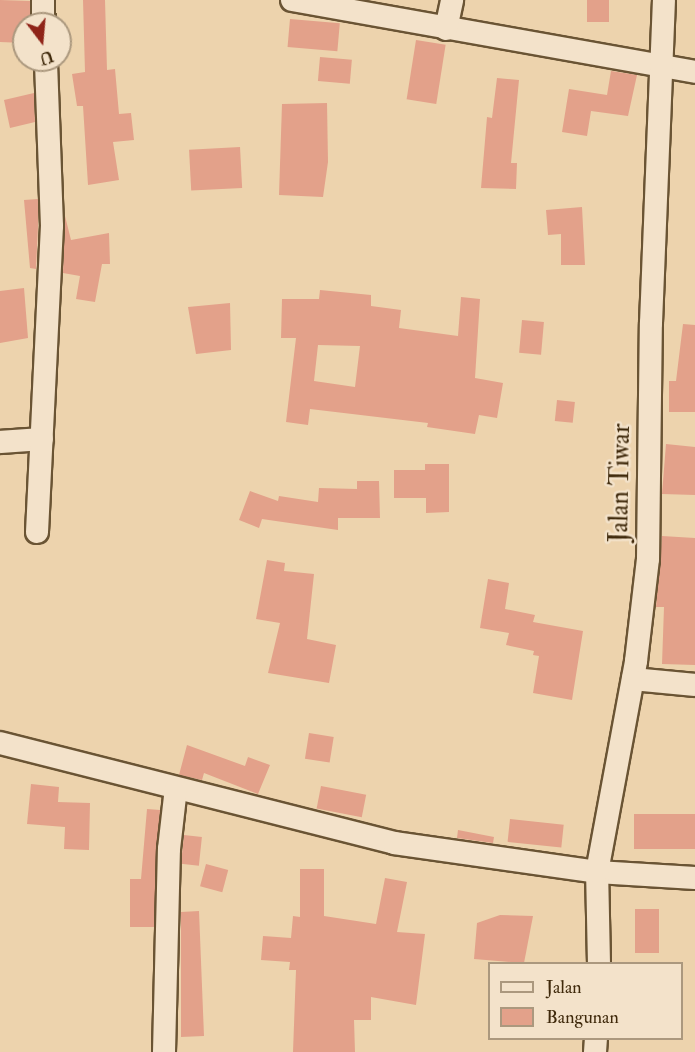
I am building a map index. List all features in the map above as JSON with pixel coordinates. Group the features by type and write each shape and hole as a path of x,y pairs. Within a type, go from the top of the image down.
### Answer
{"street":[{"path":"292,0 658,68 695,72"},
{"path":"446,29 452,0"},
{"name":"Jalan Tiwar","path":"599,962 597,872 633,679 648,559 658,68 664,0"},
{"path":"38,532 52,214 46,72"},
{"path":"0,442 42,439"},
{"path":"633,679 695,685"},
{"path":"0,743 394,843 597,872 695,878"},
{"path":"164,1052 169,849 176,788"}],"building":[{"path":"0,0 30,1 30,12 12,12 12,42 0,42"},
{"path":"83,0 105,0 107,70 115,69 119,114 131,113 134,140 113,142 119,180 88,185 83,106 77,106 72,74 85,72"},
{"path":"587,0 609,0 609,22 587,22"},
{"path":"290,19 340,23 337,51 288,47"},
{"path":"416,40 446,45 436,104 407,99"},
{"path":"320,57 352,60 350,84 318,81"},
{"path":"611,71 637,75 628,116 591,111 587,136 562,132 569,89 607,95"},
{"path":"497,78 519,80 511,163 517,163 516,189 481,188 487,117 492,118"},
{"path":"34,93 35,122 10,128 4,100"},
{"path":"327,103 328,162 323,197 279,195 282,104"},
{"path":"240,147 242,188 191,191 189,150"},
{"path":"38,199 36,269 30,268 24,200"},
{"path":"582,207 585,265 561,265 561,234 548,235 546,210"},
{"path":"65,216 71,240 109,233 110,264 102,264 95,302 76,299 80,276 63,273"},
{"path":"24,288 28,338 0,343 0,291"},
{"path":"320,290 371,295 371,306 401,310 399,328 458,336 461,297 480,299 475,378 503,383 497,418 479,415 475,434 427,427 428,423 310,409 308,425 286,422 296,338 281,338 282,299 319,299","holes":["318,345 360,346 355,387 314,381"]},
{"path":"230,303 231,350 196,354 188,307"},
{"path":"522,320 544,322 541,355 519,353"},
{"path":"683,324 695,325 695,412 669,412 669,381 676,381"},
{"path":"557,400 575,402 573,423 555,421"},
{"path":"666,444 695,447 695,495 662,494"},
{"path":"425,464 449,464 449,512 426,513 426,498 394,498 394,470 425,470"},
{"path":"357,481 379,481 380,518 338,518 338,530 262,519 259,528 239,520 250,491 278,501 279,496 318,502 319,488 357,489"},
{"path":"662,536 695,538 695,665 662,664 664,607 656,607"},
{"path":"267,560 285,563 284,571 314,574 307,639 336,645 329,683 268,673 280,623 256,619"},
{"path":"488,579 509,583 505,609 535,615 533,622 583,631 572,700 533,693 539,656 533,655 534,651 506,645 509,633 480,628"},
{"path":"309,733 334,737 330,763 305,759"},
{"path":"187,745 245,766 248,757 270,765 258,794 204,773 202,780 179,775"},
{"path":"31,784 59,787 58,802 90,803 89,850 64,849 65,827 27,824"},
{"path":"321,786 366,795 362,817 317,809"},
{"path":"147,809 160,810 154,927 130,927 130,879 141,879"},
{"path":"634,814 695,814 695,849 634,849"},
{"path":"510,819 564,825 561,848 508,842"},
{"path":"458,830 494,837 493,843 457,838"},
{"path":"184,835 202,837 199,866 181,864"},
{"path":"206,864 228,870 222,892 200,886"},
{"path":"300,869 324,869 324,916 376,924 385,878 407,882 397,932 425,934 416,1005 371,997 371,1020 354,1020 355,1052 293,1052 296,970 289,970 290,962 261,960 263,936 291,938 293,916 300,917"},
{"path":"635,909 659,909 659,953 635,953"},
{"path":"199,911 204,1036 181,1037 181,912"},
{"path":"500,915 533,916 524,962 474,959 477,923"}]}
